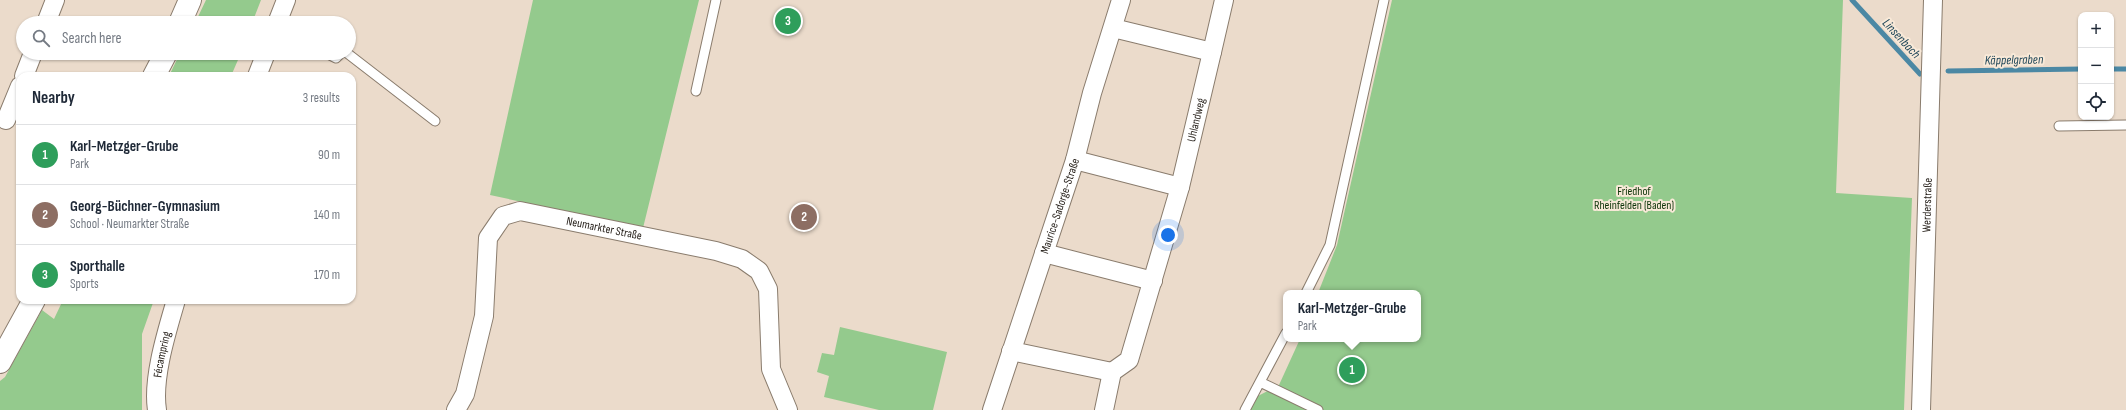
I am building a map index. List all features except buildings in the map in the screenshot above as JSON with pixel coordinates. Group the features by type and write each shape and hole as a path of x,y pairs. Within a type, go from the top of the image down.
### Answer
{"main road":[{"path":"183,16 190,0"},
{"path":"156,72 162,60"},
{"path":"1,361 32,304"}],"street":[{"path":"49,16 55,0"},
{"path":"281,16 286,0"},
{"name":"Maurice-Sadorge-Straße","path":"992,410 1075,160 1092,93 1122,0"},
{"name":"Uhlandweg","path":"1112,372 1129,360 1153,281 1180,187 1224,0"},
{"name":"Werderstraße","path":"1921,410 1933,0"},
{"path":"1113,28 1212,52"},
{"path":"26,72 30,60"},
{"path":"259,72 263,60"},
{"path":"6,120 16,96"},
{"path":"1075,160 1180,187"},
{"name":"Neumarkter Straße","path":"456,410 464,394 484,316 488,238 503,216 520,211 716,251 742,259 759,271 768,289 771,369 788,410"},
{"path":"1044,253 1153,281"},
{"name":"Fécampring","path":"157,410 155,397 156,390 165,340 175,304"},
{"path":"1011,351 1112,372 1104,410"}],"lane":[{"path":"696,91 716,0"},
{"path":"1308,290 1330,245 1384,0"},
{"path":"356,60 435,121"},
{"path":"2059,126 2126,125"},
{"path":"1245,410 1283,339"},
{"path":"1260,382 1318,410"}],"green space":[{"path":"206,0 261,0 255,16 198,16"},
{"path":"533,0 699,0 643,228 490,195"},
{"name":"Friedhof Rheinfelden (Baden)","path":"1392,0 1843,0 1836,193 1912,198 1904,410 1250,410 1256,397 1279,385 1299,342 1421,342 1421,290 1319,290 1337,245"},
{"path":"177,60 238,60 233,72 171,72"},
{"path":"61,304 153,304 142,334 142,410 0,410 0,381 5,377 42,310 54,319"},
{"path":"840,327 947,352 933,410 879,410 824,397 829,376 817,372 822,353 834,355"}],"waterway":[{"name":"Linsenbach","path":"1852,0 1920,74"},
{"name":"Käppelgraben","path":"1948,71 2078,69"},
{"name":"Käppelgraben","path":"2114,69 2126,69"}],"place":[{"name":"Sporthalle","path":"788,21"},
{"name":"Georg-Büchner-Gymnasium","path":"804,217"},
{"name":"Karl-Metzger-Grube","path":"1352,370"}]}
